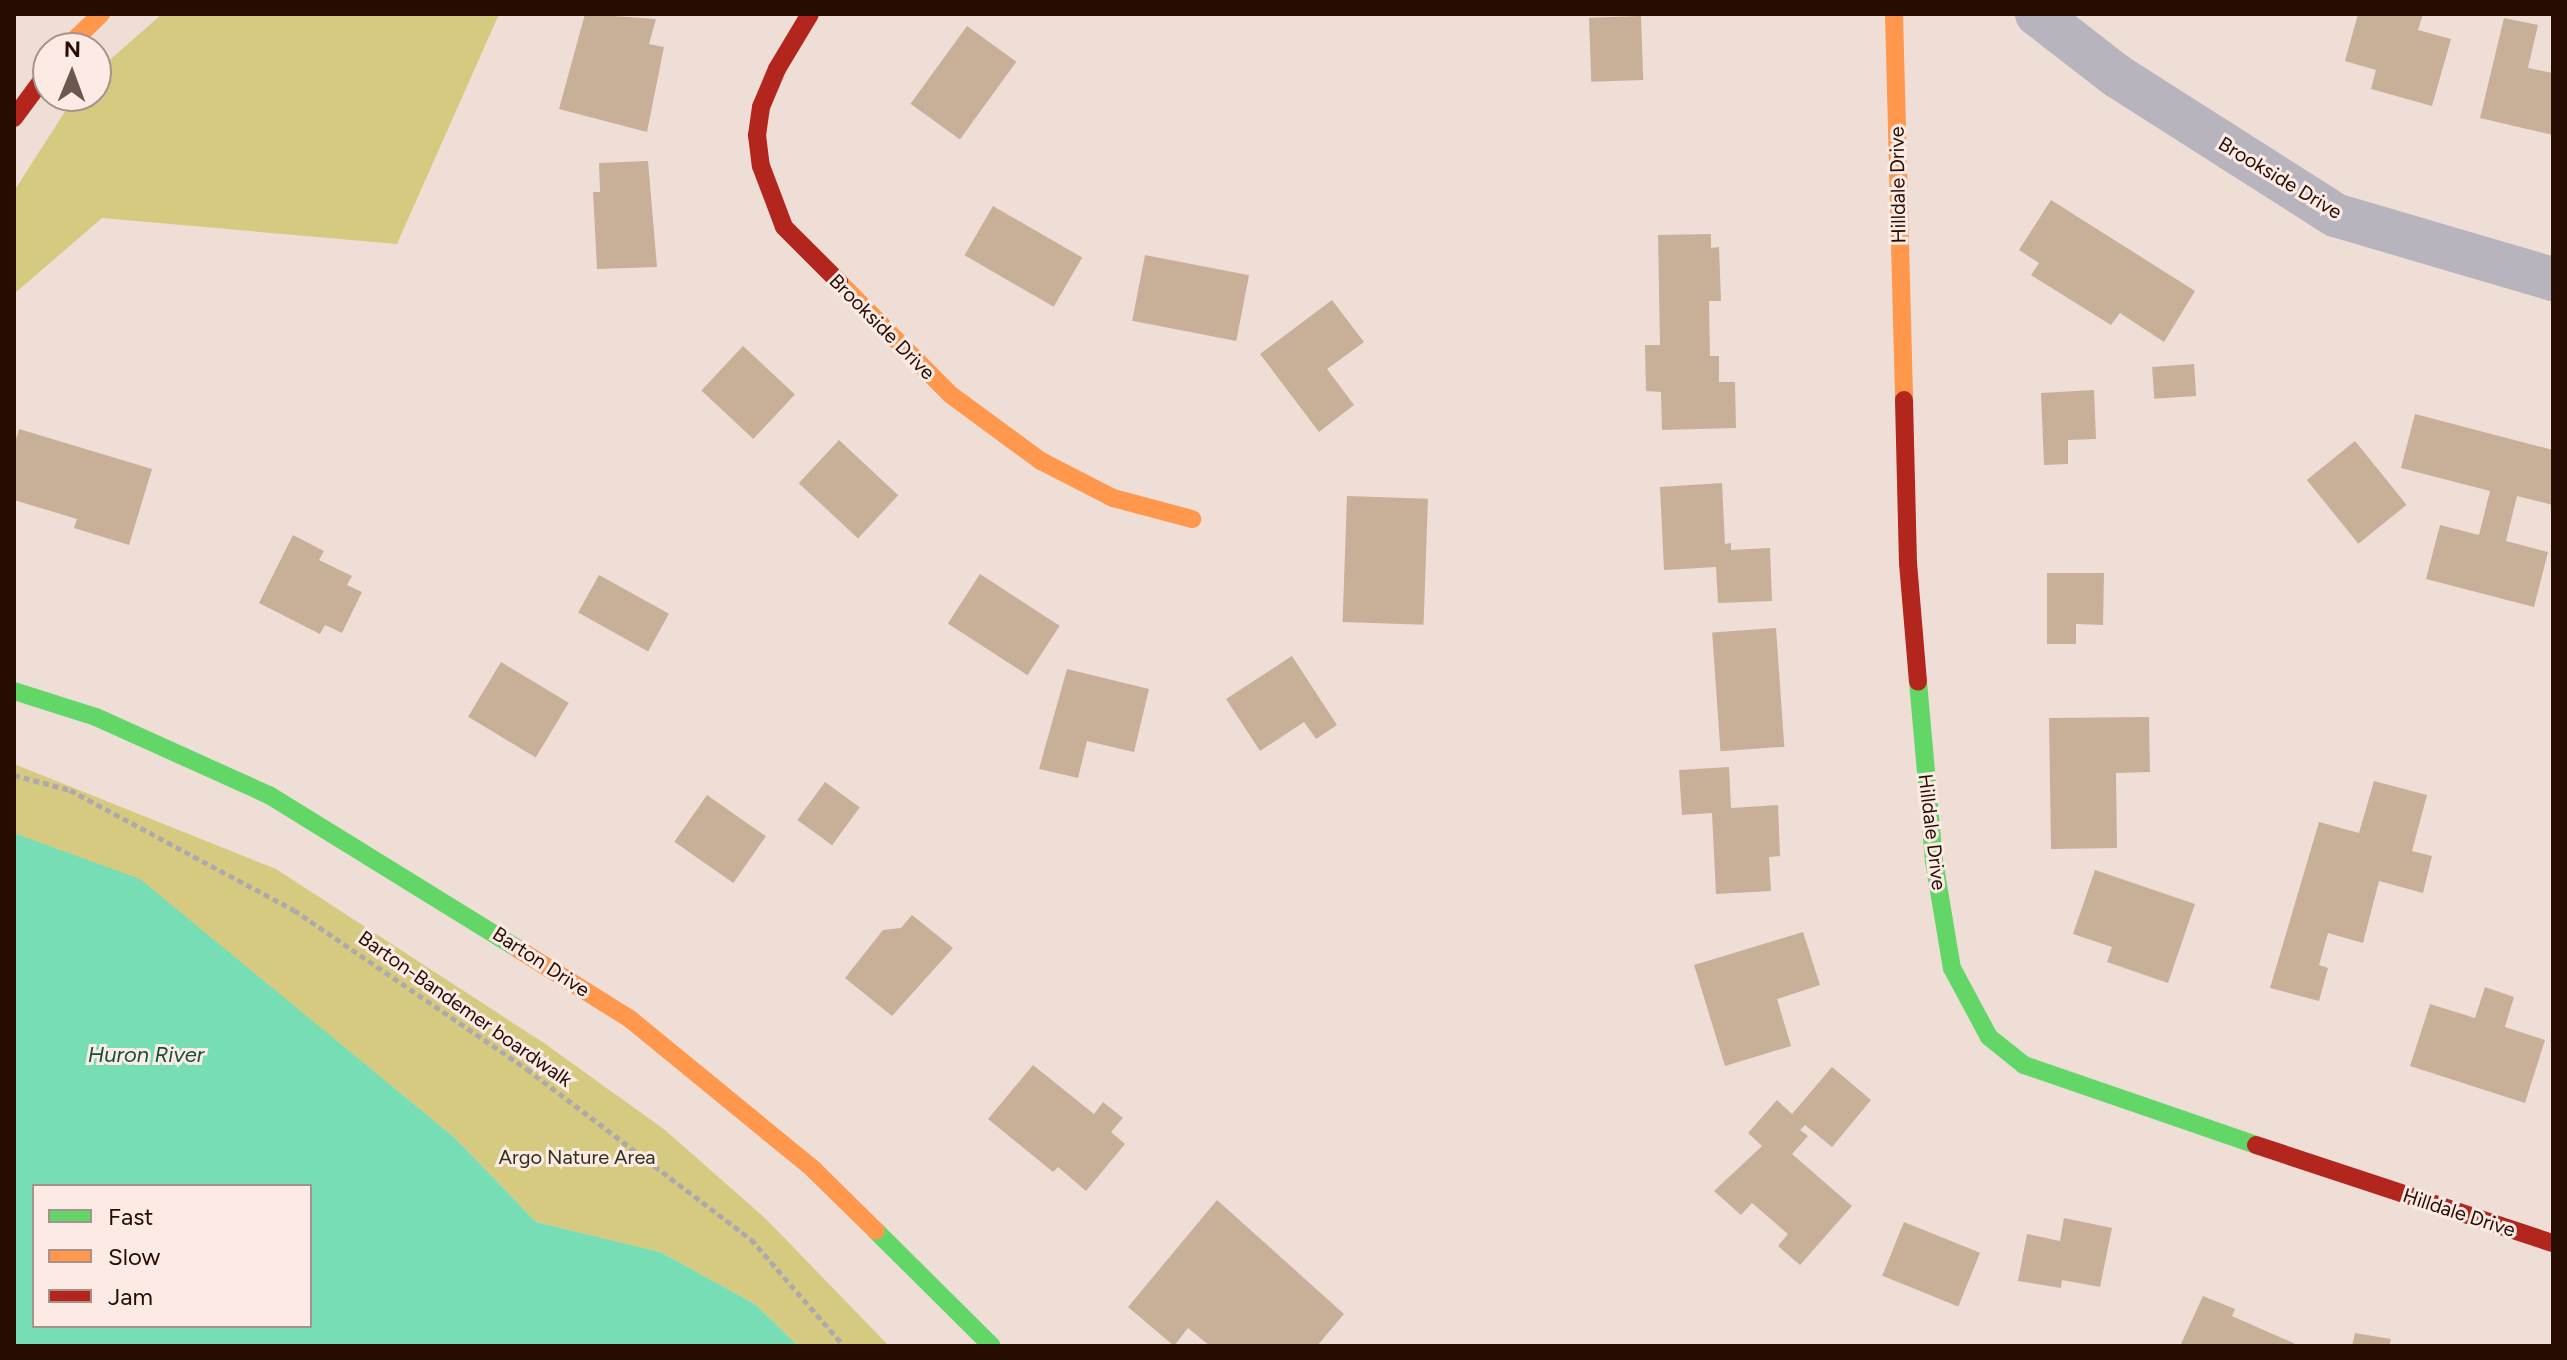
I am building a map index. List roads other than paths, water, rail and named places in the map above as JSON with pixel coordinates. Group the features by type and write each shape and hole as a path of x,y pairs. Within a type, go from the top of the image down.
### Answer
{"main road":[{"path":"82,32 101,14"},
{"name":"Brookside Drive","path":"810,14 777,69 761,107 757,135 761,166 784,227 951,395 1041,461 1113,498 1192,519"},
{"name":"Hilldale Drive","path":"1894,14 1908,563 1934,861 1952,968 1968,1003 1989,1037 2024,1065 2076,1086 2553,1243"},
{"path":"14,118 32,94"},
{"name":"Barton Drive","path":"14,691 96,717 269,795 630,1019 813,1169 992,1346"}],"street":[{"name":"Brookside Drive","path":"2037,14 2117,76 2335,215 2553,279"}],"water":[{"name":"Huron River","path":"14,833 140,879 455,1138 536,1222 660,1252 755,1304 798,1346 14,1346"}],"park label":[{"name":"Argo Nature Area","path":"577,1157"}]}
